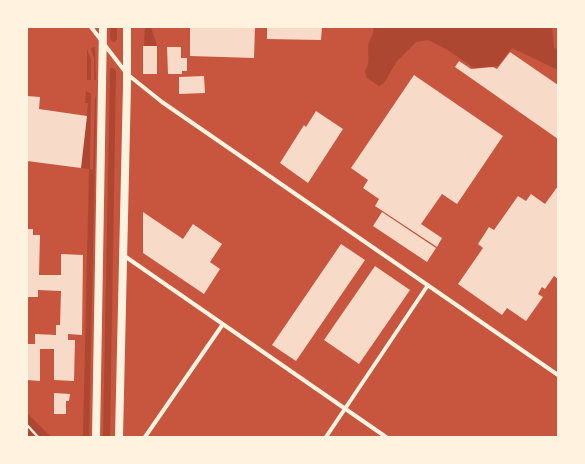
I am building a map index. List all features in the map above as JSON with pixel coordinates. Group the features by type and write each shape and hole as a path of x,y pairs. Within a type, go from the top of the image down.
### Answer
{"main road":[{"path":"96,437 102,27"},
{"path":"119,437 127,27"}],"street":[{"path":"91,27 127,74 162,102 558,375"},
{"path":"123,255 386,437"},
{"path":"326,437 346,410 428,286"},
{"path":"145,437 223,324"}],"lane":[{"path":"27,425 38,437"}],"shaded area":[{"path":"110,27 117,27 117,39 115,42 112,42 110,37"},
{"path":"145,27 151,27 157,46 144,46"},
{"path":"373,27 552,27 554,48 558,49 558,70 512,48 498,66 474,68 446,49 428,40 416,42 397,61 384,83 379,86 367,78 365,71 369,60 368,46 373,33"},
{"path":"95,47 96,80 94,80 94,59 91,48"},
{"path":"87,49 91,59 91,80 87,80"},
{"path":"110,68 113,68 116,72 110,437 103,437"},
{"path":"86,91 91,94 90,169 93,170 95,96 96,116 89,437 80,437 83,435 89,169 81,168 88,103 85,103"},
{"path":"27,413 51,437 27,437"}],"building":[{"path":"190,27 255,27 254,58 190,56"},
{"path":"267,27 322,27 321,40 267,39"},
{"path":"143,46 157,46 157,74 143,74"},
{"path":"167,47 181,47 181,58 187,58 187,71 182,71 182,74 168,74"},
{"path":"510,52 558,85 558,139 455,67 459,61 471,69 493,67 497,69"},
{"path":"414,75 503,136 457,204 442,194 421,224 442,238 437,247 375,206 379,199 363,188 368,180 351,168"},
{"path":"204,76 205,93 179,94 179,77"},
{"path":"27,96 40,97 39,109 87,116 81,168 27,161"},
{"path":"316,111 343,129 308,183 280,163 304,125 306,127"},
{"path":"558,186 558,279 554,276 545,289 542,287 538,294 543,297 526,321 507,308 502,315 458,284 483,248 478,244 489,227 494,230 518,196 526,201 531,194 545,204"},
{"path":"143,212 183,239 193,224 222,244 210,262 220,269 204,294 143,253"},
{"path":"382,212 436,248 427,262 373,226"},
{"path":"27,229 33,229 33,235 40,235 39,275 61,275 61,254 83,255 82,335 68,334 68,340 75,340 74,381 54,380 54,349 40,349 40,381 27,380 27,344 35,344 35,334 56,335 56,325 60,325 61,291 38,290 38,297 27,297"},
{"path":"341,244 365,260 296,361 272,345"},
{"path":"375,266 410,290 359,364 324,340"},
{"path":"54,393 70,394 69,401 66,401 66,414 54,414"}]}
